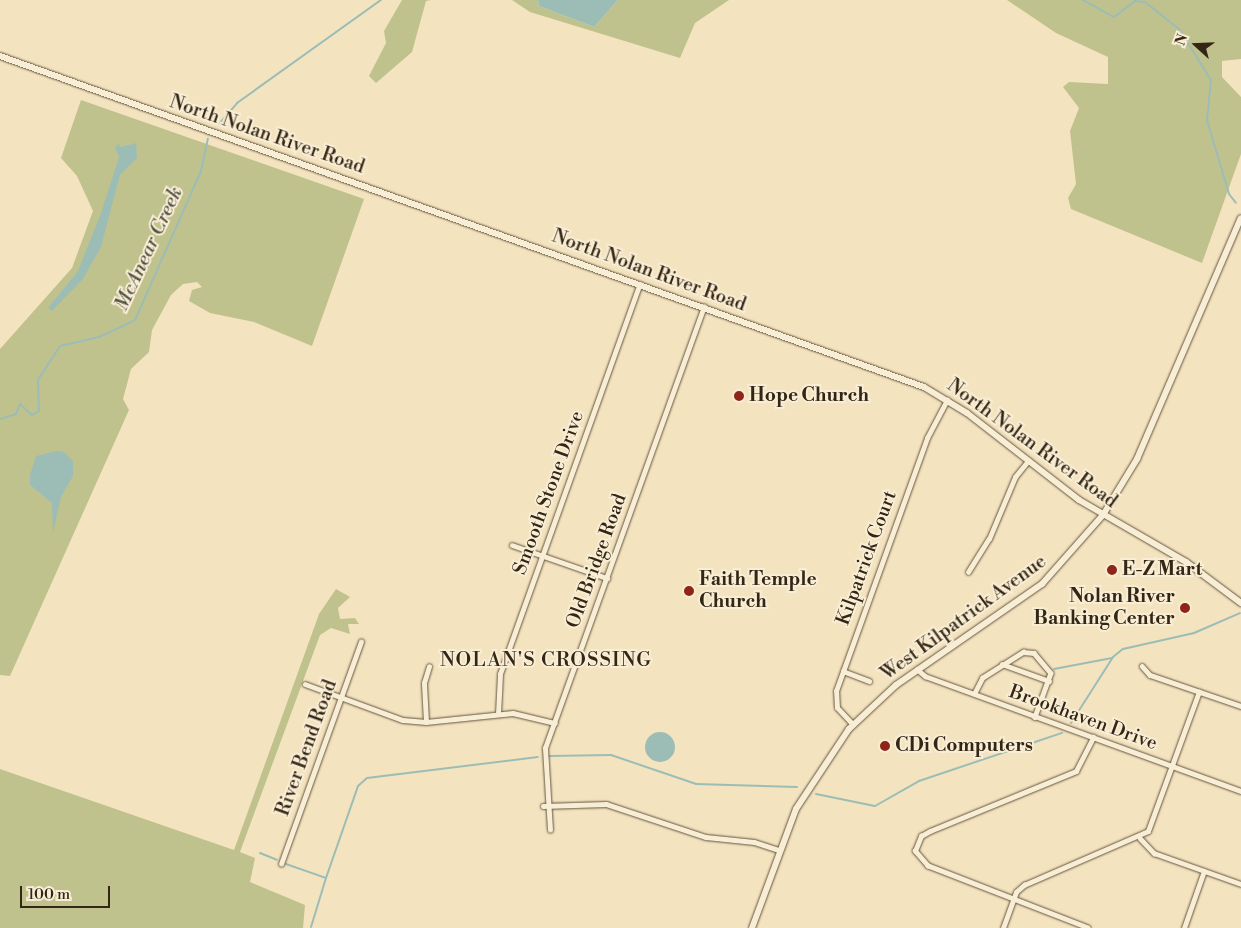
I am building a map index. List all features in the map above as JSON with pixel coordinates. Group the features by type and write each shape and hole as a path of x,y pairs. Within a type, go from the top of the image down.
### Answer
{"main road":[{"name":"North Nolan River Road","path":"0,56 880,370 947,400 1103,515 1186,562 1241,603"},
{"name":"West Kilpatrick Avenue","path":"752,928 779,850 805,790 853,725 917,669 1042,584 1103,515 1136,459 1241,218"}],"street":[{"name":"Smooth Stone Drive","path":"498,714 500,674 640,284"},
{"name":"Old Bridge Road","path":"550,830 545,805 544,755 704,307"},
{"name":"Kilpatrick Court","path":"853,725 835,702 843,671 926,438 947,400"},
{"path":"968,572 990,539 1015,477 1028,461"},
{"path":"512,545 607,578"},
{"name":"River Bend Road","path":"281,864 361,642"},
{"path":"974,694 982,678 1002,664 1023,652 1034,653 1049,666 1049,681 1035,717"},
{"path":"1002,664 1049,681"},
{"path":"1142,666 1150,675 1241,706"},
{"path":"426,722 424,683 429,667"},
{"name":"Brookhaven Drive","path":"917,669 974,694 1035,717 1241,791"},
{"path":"843,671 869,681"},
{"path":"305,684 403,720 426,722 498,714 527,714 555,723"},
{"path":"1003,928 1014,897 1024,885 1140,838 1151,826 1199,692"},
{"path":"1088,928 1014,897 928,866 916,856 917,842 930,831 1070,775 1084,760 1093,737"},
{"path":"545,805 606,804 706,837 754,842 779,850"},
{"path":"1140,838 1154,853 1241,884"},
{"path":"1184,928 1204,871"}],"green space":[{"path":"402,0 431,0 426,1 412,52 376,83 369,76 386,43 384,31"},
{"path":"512,0 538,0 539,6 594,27 618,0 729,0 695,23 680,58 530,12"},
{"path":"1007,0 1241,0 1241,59 1222,61 1222,77 1241,97 1241,154 1202,263 1071,209 1068,198 1076,184 1070,131 1079,108 1063,87 1069,82 1108,84 1108,57 1056,33"},
{"path":"81,100 364,199 312,346 254,322 210,313 189,301 192,290 202,287 197,282 183,284 171,295 152,330 149,352 131,369 123,399 129,410 10,676 0,675 0,349 72,268 93,211 77,176 61,158"},
{"path":"336,589 350,597 338,608 340,619 355,618 359,624 348,624 350,634 331,628 320,635 240,852 255,858 250,882 305,905 303,928 0,928 0,769 234,850 319,614"}],"water":[{"path":"538,0 618,0 594,27 539,6"},
{"path":"136,143 137,158 120,175 101,247 83,279 52,311 48,308 78,271 101,213 119,157 115,148 118,144 121,147"},
{"path":"56,451 64,452 73,461 73,476 61,497 53,533 52,503 30,485 30,475 36,456"},
{"path":"660,732 671,736 675,747 671,758 660,762 649,758 645,747 649,736"}],"waterway":[{"name":"McAnear Creek","path":"219,124 237,103 381,0"},
{"name":"McAnear Creek","path":"1083,0 1114,17 1135,1 1145,2 1179,29 1211,80 1207,120 1229,194 1236,203"},
{"name":"McAnear Creek","path":"0,419 16,414 20,404 32,415 39,411 38,380 60,346 99,337 135,320 201,171 208,139"},
{"path":"1071,723 1113,657 1123,649 1194,633 1240,613"},
{"path":"1054,669 1112,658"},
{"path":"816,794 875,806 919,781 1062,733"},
{"path":"549,756 611,755 696,784 797,787"},
{"path":"286,864 326,878 358,786 367,778 538,757"},
{"path":"260,853 277,860"},
{"path":"311,927 326,878"}],"place":[{"name":"Hope Church","path":"739,396"},
{"name":"E-Z Mart","path":"1112,570"},
{"name":"Faith Temple Church","path":"689,591"},
{"name":"Nolan River Banking Center","path":"1185,608"},
{"name":"CDi Computers","path":"885,746"}],"district":[{"name":"NOLAN'S CROSSING","path":"546,660"}]}
